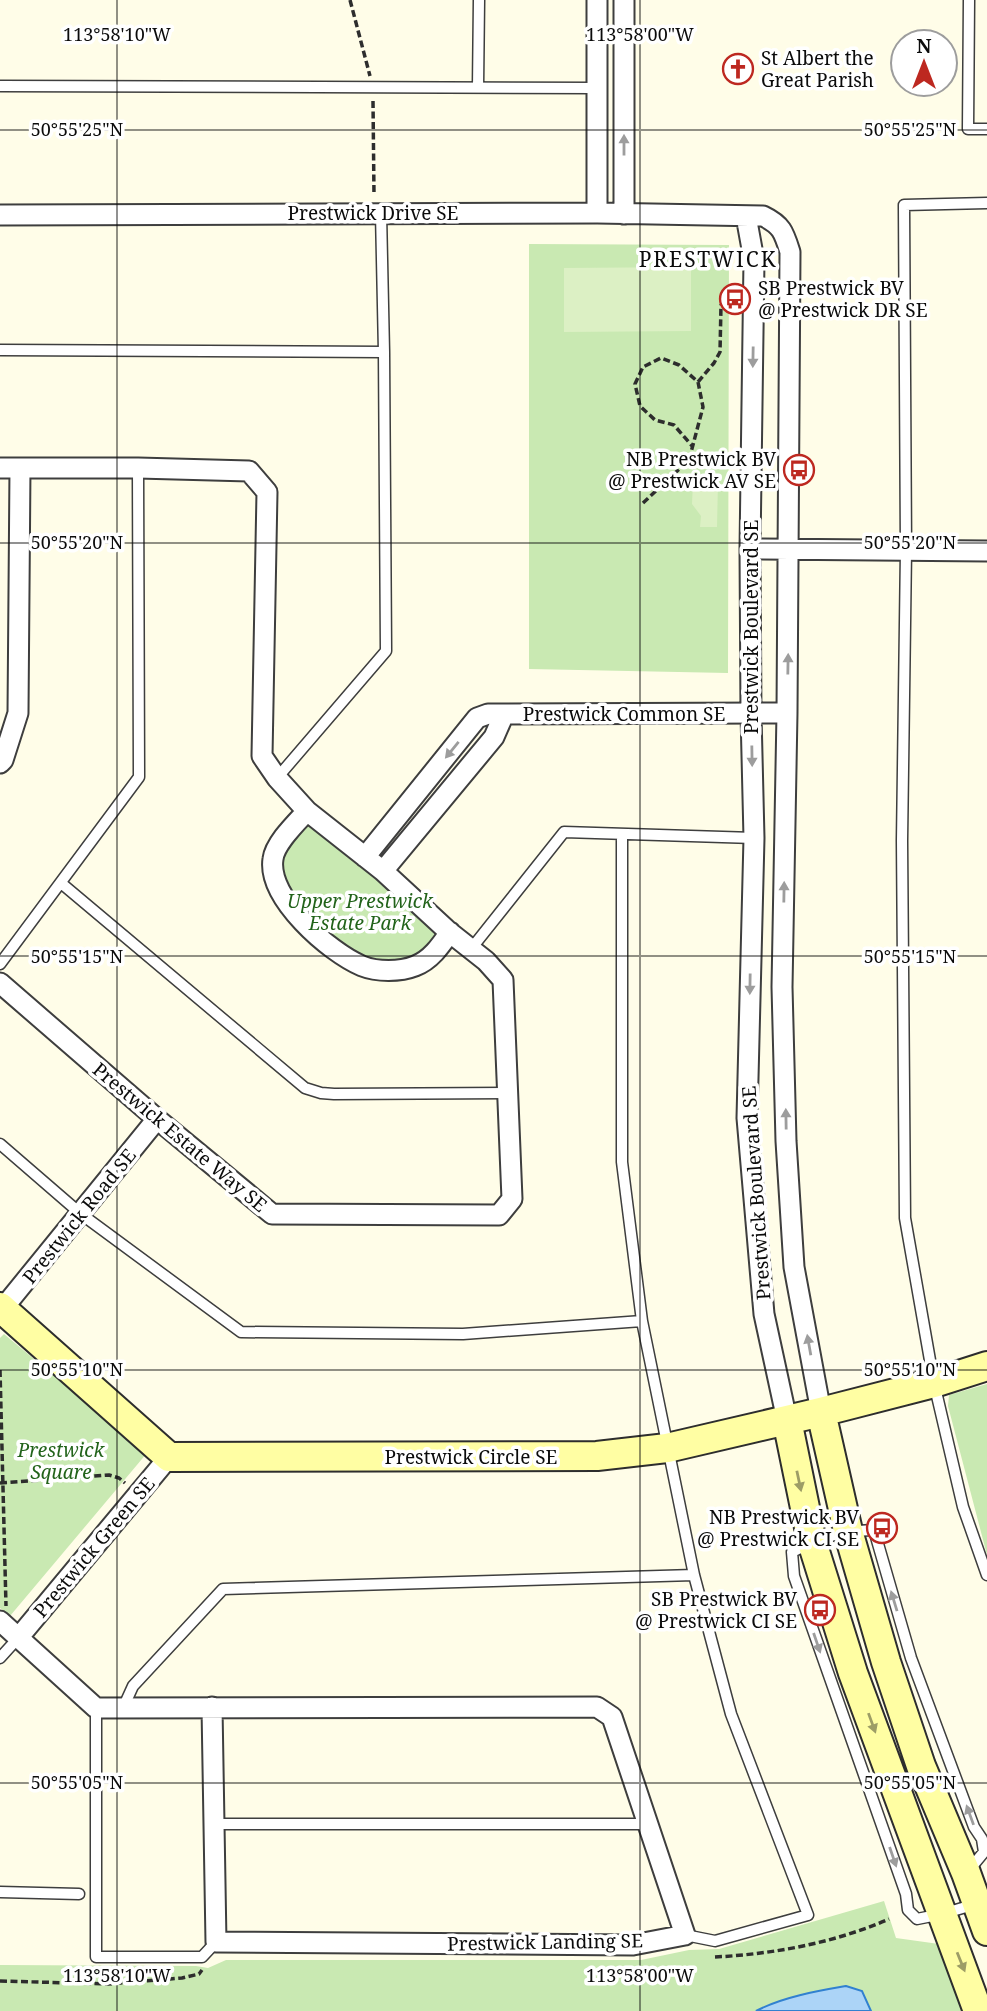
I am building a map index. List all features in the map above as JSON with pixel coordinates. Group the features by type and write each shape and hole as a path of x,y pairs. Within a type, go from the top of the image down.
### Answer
{"street":[{"path":"597,0 597,213"},
{"path":"624,0 624,214"},
{"name":"Prestwick Drive SE","path":"0,215 597,213 746,216"},
{"name":"Prestwick Boulevard SE","path":"978,2011 853,1673 812,1542 764,1314 747,1118 754,838 750,549 754,260 746,216 763,216 776,222 784,232 790,252 789,550 782,987 786,1141 794,1267 821,1412 848,1531 894,1688 921,1766 966,1873 982,1903 987,1931"},
{"name":"Prestwick Estate Way SE","path":"0,468 248,471 267,492 262,756 277,778 307,811 383,871 486,961 503,980 512,1199 499,1214 272,1214 0,983"},
{"path":"0,763 18,713 20,468"},
{"path":"750,549 987,551"},
{"name":"Prestwick Common SE","path":"365,858 477,718 488,714 787,713"},
{"path":"383,871 494,737 503,714"},
{"path":"307,811 285,835 273,857 273,874 289,907 330,948 363,967 391,971 416,965 437,951 450,932"},
{"name":"Prestwick Road SE","path":"1,1309 82,1214 157,1119"},
{"path":"1,1309 169,1457"},
{"name":"Prestwick Circle SE","path":"169,1457 597,1456 667,1448 821,1412 934,1383 987,1366"},
{"name":"Prestwick Green SE","path":"8,1628 138,1494 169,1457"},
{"path":"8,1628 96,1708 597,1707 612,1717 685,1935"},
{"path":"212,1707 216,1942"},
{"name":"Prestwick Landing SE","path":"216,1942 633,1945 685,1935"}],"lane":[{"path":"478,87 479,0"},
{"path":"969,0 968,129 987,129"},
{"path":"0,86 597,88"},
{"path":"987,203 904,205 906,550 902,841 905,1218 934,1383 963,1507 987,1575"},
{"path":"277,778 386,651 382,213"},
{"path":"0,350 384,352"},
{"path":"0,964 139,777 138,468"},
{"path":"471,949 564,832 754,838"},
{"path":"622,834 622,1162 642,1321 694,1575 731,1714 808,1915 715,1941 685,1935"},
{"path":"61,883 305,1088 334,1094 507,1093"},
{"path":"0,1144 82,1214 241,1332 463,1334 642,1321"},
{"path":"812,1542 848,1531"},
{"path":"123,1708 133,1686 223,1589 694,1575"},
{"path":"0,1658 8,1628"},
{"path":"96,1708 96,1957 202,1958 216,1942"},
{"path":"215,1824 648,1824"},
{"path":"0,1892 79,1894"},
{"path":"942,1914 982,1903"}],"path":[{"path":"698,382 720,352 721,305 736,288"},
{"path":"643,503 689,460 693,447 702,407 698,382 679,365 661,358 643,367 635,384 640,406 654,420 674,425 693,447"},
{"path":"0,1370 8,1628"},
{"path":"0,1483 109,1475 119,1478 138,1494"},
{"path":"715,1958 756,1955 800,1947 888,1919"},
{"path":"0,1981 108,1984 182,1978 199,1974 206,1965"}],"green space":[{"path":"529,244 729,245 728,673 529,669"},
{"path":"691,267 691,331 564,332 564,268"},
{"path":"693,482 718,482 717,527 700,527 701,516 692,504"},
{"name":"Upper Prestwick Estate Park","path":"307,811 448,931 437,951 391,971 330,948 273,874"},
{"name":"Prestwick Square","path":"4,1334 147,1453 10,1616 0,1608 0,1338"},
{"path":"987,1384 987,1555 948,1406 949,1395"},
{"path":"884,1901 896,1938 939,1944 964,2011 0,2011 0,1965 208,1968 226,1960 641,1960 689,1950 719,1949"}],"water":[{"path":"846,1986 862,1991 871,2011 756,2011 788,1998"}],"place":[{"name":"St Albert the Great Parish","path":"738,69"},
{"name":"SB Prestwick BV @ Prestwick DR SE","path":"735,299"},
{"name":"NB Prestwick BV @ Prestwick AV SE","path":"799,470"},
{"name":"NB Prestwick BV @ Prestwick CI SE","path":"882,1528"},
{"name":"SB Prestwick BV @ Prestwick CI SE","path":"820,1610"}],"district":[{"name":"PRESTWICK","path":"708,259"}]}
